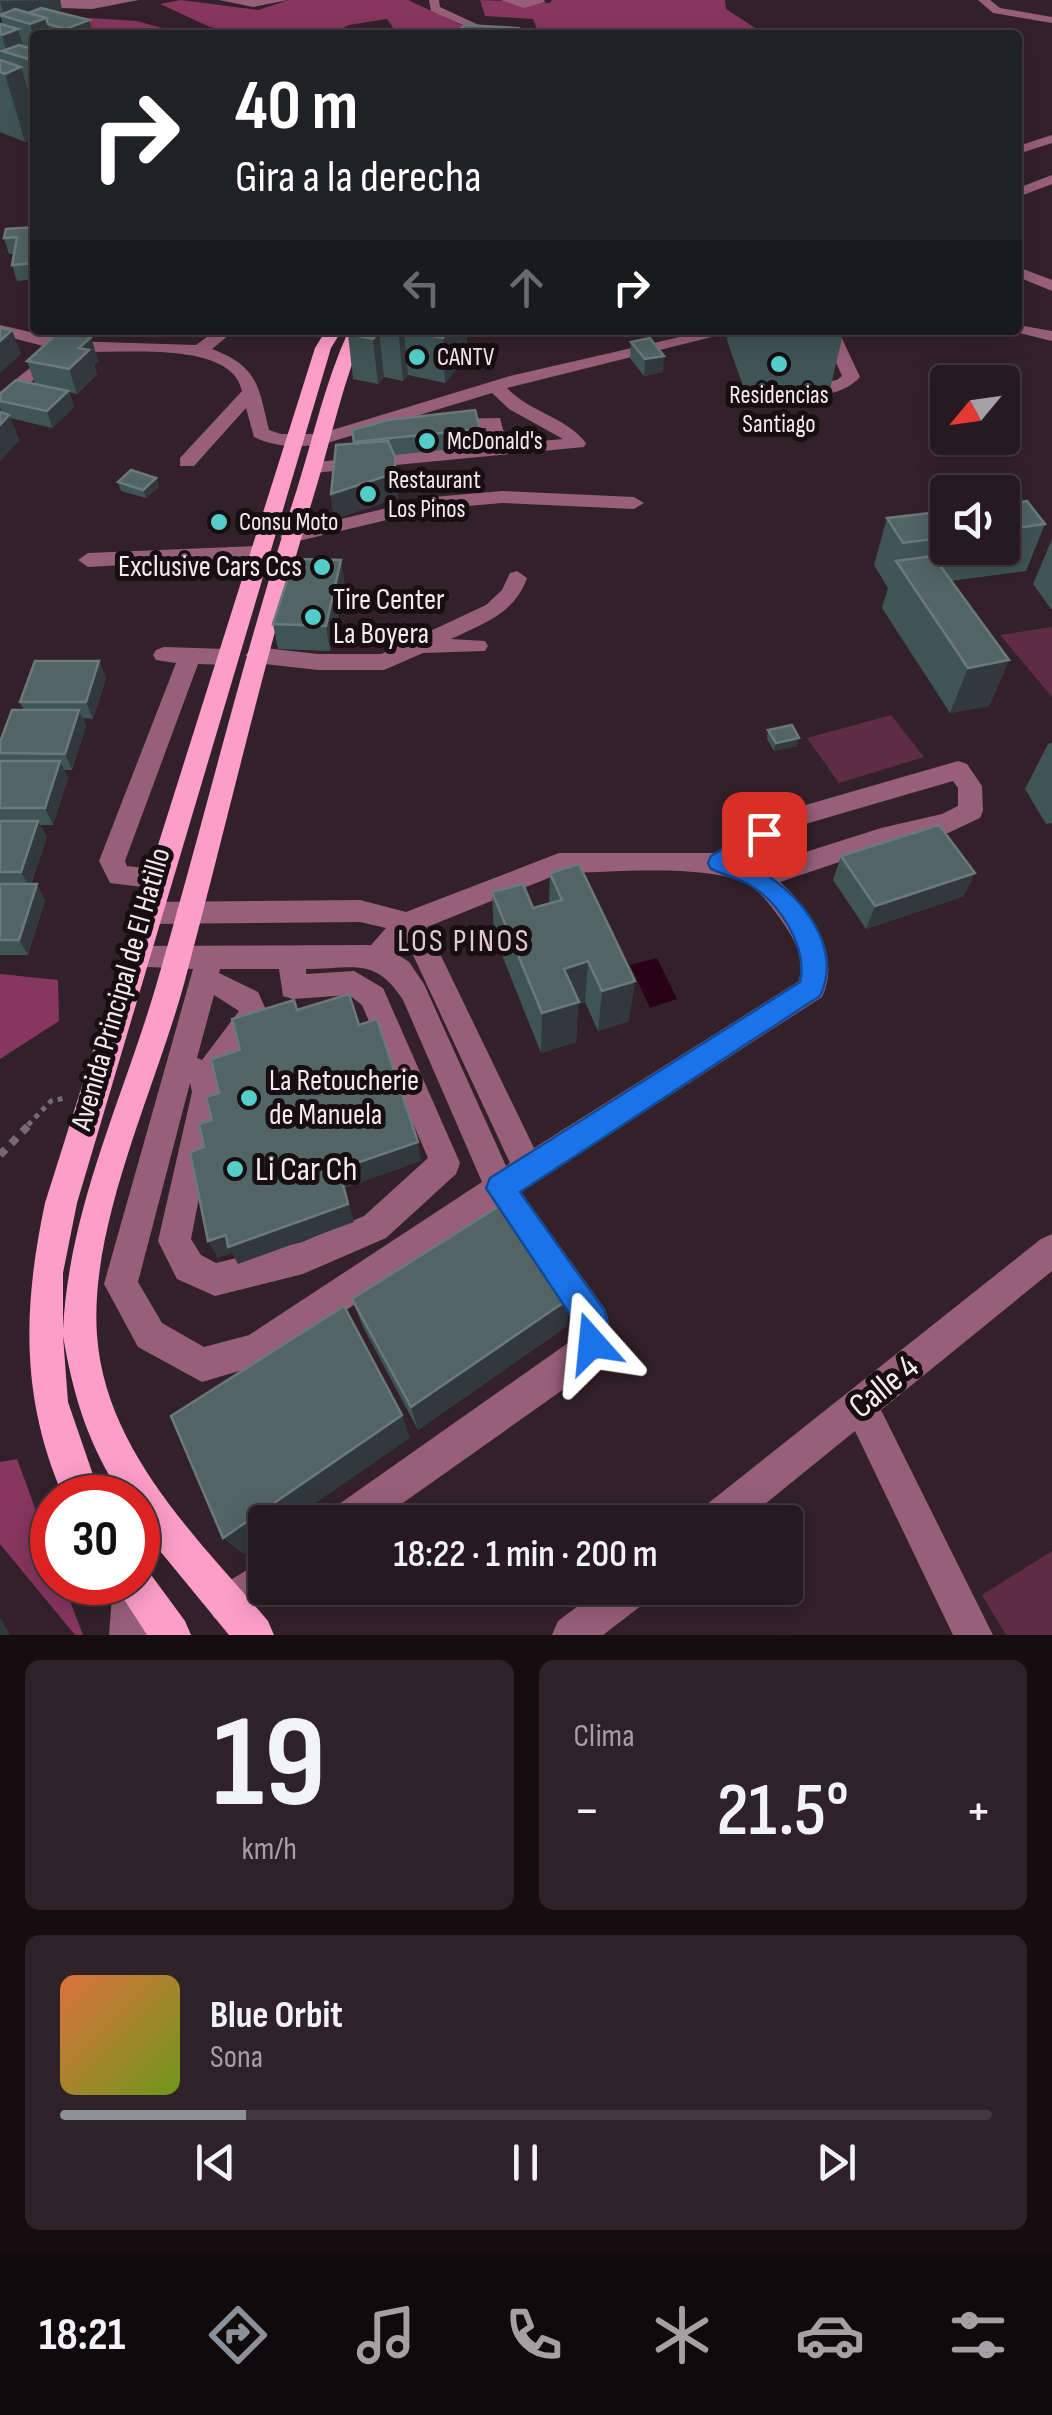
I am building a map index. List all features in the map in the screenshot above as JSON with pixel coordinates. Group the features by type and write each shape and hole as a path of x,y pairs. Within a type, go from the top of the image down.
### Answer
{"main road":[{"name":"Avenida Principal de El Hatillo","path":"73,1475 50,1402 46,1363 47,1274 61,1203 226,657 323,348 331,335"},
{"name":"Avenida Principal de El Hatillo","path":"254,1635 133,1485 108,1443 89,1385 80,1336 82,1288 100,1193 196,966 187,914 290,537 337,374 354,335"},
{"path":"149,1605 171,1635"}],"street":[{"path":"30,0 44,4"},
{"path":"4,6 92,6 134,0"},
{"path":"224,0 253,4 283,0"},
{"path":"434,0 434,9 483,30"},
{"path":"506,0 532,6 538,0"},
{"path":"983,0 997,11 1052,20"},
{"path":"1022,149 1052,139"},
{"path":"1022,192 1052,179"},
{"path":"1022,274 1052,286"},
{"path":"0,330 68,346 142,338 200,350 243,372 251,386 260,433 271,440 320,439 496,386 711,335"},
{"path":"1022,331 1052,336"},
{"path":"200,350 220,335"},
{"path":"744,389 830,389 846,385 851,377 832,335"},
{"path":"0,401 68,346"},
{"path":"313,467 577,443 566,430 508,405 496,386"},
{"path":"187,462 250,394"},
{"path":"349,466 345,449 350,443 398,429 486,420 497,426 500,451"},
{"path":"290,537 433,503 502,497 634,504"},
{"path":"88,560 259,552"},
{"path":"256,655 318,662 384,662 494,610 511,593 518,578"},
{"path":"420,647 477,646"},
{"path":"164,655 226,657"},
{"path":"159,878 119,876 112,860 190,656"},
{"path":"719,863 787,820 958,770 970,786 971,811 948,823 881,838 759,878"},
{"path":"196,966 194,1071 121,1284 150,1335 202,1364 257,1350 514,1178 812,988 817,962 808,938 782,900 759,878 719,863 560,864 406,924 378,957 292,973 254,1006"},
{"path":"148,913 360,911 387,915 406,924 418,936 514,1178"},
{"path":"247,958 251,913"},
{"path":"369,1505 556,1375 592,1343 593,1321 414,992 399,970 378,957"},
{"path":"136,958 196,966 247,958 292,973 354,983 373,997 445,1163 375,1226 303,1258 216,1280 189,1267 174,1241 207,1092 194,1071"},
{"path":"194,1071 254,1014 249,999 196,966"},
{"path":"375,1226 383,1230 392,1260"},
{"name":"Calle 4","path":"736,1505 1051,1252"},
{"path":"862,1406 973,1635"},
{"path":"228,1604 248,1590"},
{"path":"129,1635 131,1605"},
{"path":"572,1635 610,1605"}],"path":[{"path":"0,1155 51,1101 92,1093"}],"shaded area":[{"path":"181,0 258,10 289,0 408,0 472,30 395,30 387,19 340,30 224,30 160,4"},
{"path":"480,0 725,0 726,9 758,30 537,30 533,19 485,16"},
{"path":"58,16 137,21 169,30 0,31 0,23"},
{"path":"1052,627 1052,697 1000,635"},
{"path":"891,715 924,757 839,783 807,738"},
{"path":"657,958 677,999 650,1008 630,965"},
{"path":"0,974 58,980 59,1021 0,1059"},
{"path":"17,1459 30,1494 30,1580 0,1544 0,1462"},
{"path":"1052,1551 1052,1635 1006,1635 982,1595"},
{"path":"50,1605 71,1605 83,1635 75,1635"}],"building":[{"path":"41,8 89,20 66,29 28,13"},
{"path":"15,9 46,18 30,24 0,15"},
{"path":"0,24 18,29 2,35"},
{"path":"465,25 518,28 516,30 459,30"},
{"path":"19,45 30,48 30,59 2,51"},
{"path":"0,60 21,67 5,74 0,72"},
{"path":"30,227 30,263 12,265 17,237 4,238 6,229"},
{"path":"0,328 12,330 0,341"},
{"path":"56,335 91,337 79,348 89,350 69,369 27,361"},
{"path":"650,338 664,356 645,359 631,342"},
{"path":"16,380 68,391 47,411 0,401 0,394"},
{"path":"475,410 480,429 354,442 352,430 388,420"},
{"path":"388,441 395,457 395,473 331,494 336,445"},
{"path":"131,470 156,478 143,490 118,482"},
{"path":"1027,501 1045,524 1020,527 1020,502"},
{"path":"930,513 930,539 903,543 887,518"},
{"path":"930,556 930,565 940,565 1009,660 968,668 896,561"},
{"path":"294,559 341,560 326,626 273,624"},
{"path":"35,661 99,661 86,702 20,702"},
{"path":"12,710 79,710 65,754 0,753"},
{"path":"792,725 799,738 776,743 768,730"},
{"path":"0,761 60,761 45,808 0,808"},
{"path":"0,821 38,821 21,872 0,872"},
{"path":"939,825 975,873 875,906 841,856"},
{"path":"579,864 635,981 602,991 588,961 564,969 579,1002 542,1013 492,892 523,884 533,908 562,900 550,873"},
{"path":"0,884 37,884 19,940 0,940"},
{"path":"349,994 359,1025 377,1019 418,1142 339,1169 348,1204 228,1247 226,1235 208,1241 190,1152 204,1147 199,1124 212,1120 206,1097 219,1093 211,1059 240,1050 232,1019 294,1000 297,1010"},
{"path":"507,1201 570,1298 411,1407 352,1299"},
{"path":"344,1306 402,1415 271,1505 248,1505 248,1521 223,1538 171,1416"}],"place":[{"name":"CANTV","path":"417,357"},
{"name":"Residencias Santiago","path":"779,364"},
{"name":"McDonald's","path":"427,441"},
{"name":"Restaurant Los Pinos","path":"368,494"},
{"name":"Consu Moto","path":"219,522"},
{"name":"Exclusive Cars Ccs","path":"322,567"},
{"name":"Tire Center La Boyera","path":"313,617"},
{"name":"La Retoucherie de Manuela","path":"249,1098"},
{"name":"Li Car Ch","path":"235,1169"}],"district":[{"name":"LOS PINOS","path":"464,941"}],"route":[{"path":"592,1343 593,1321 500,1188 812,988 817,962 808,938 782,900 759,878 719,863 764,834"}]}
